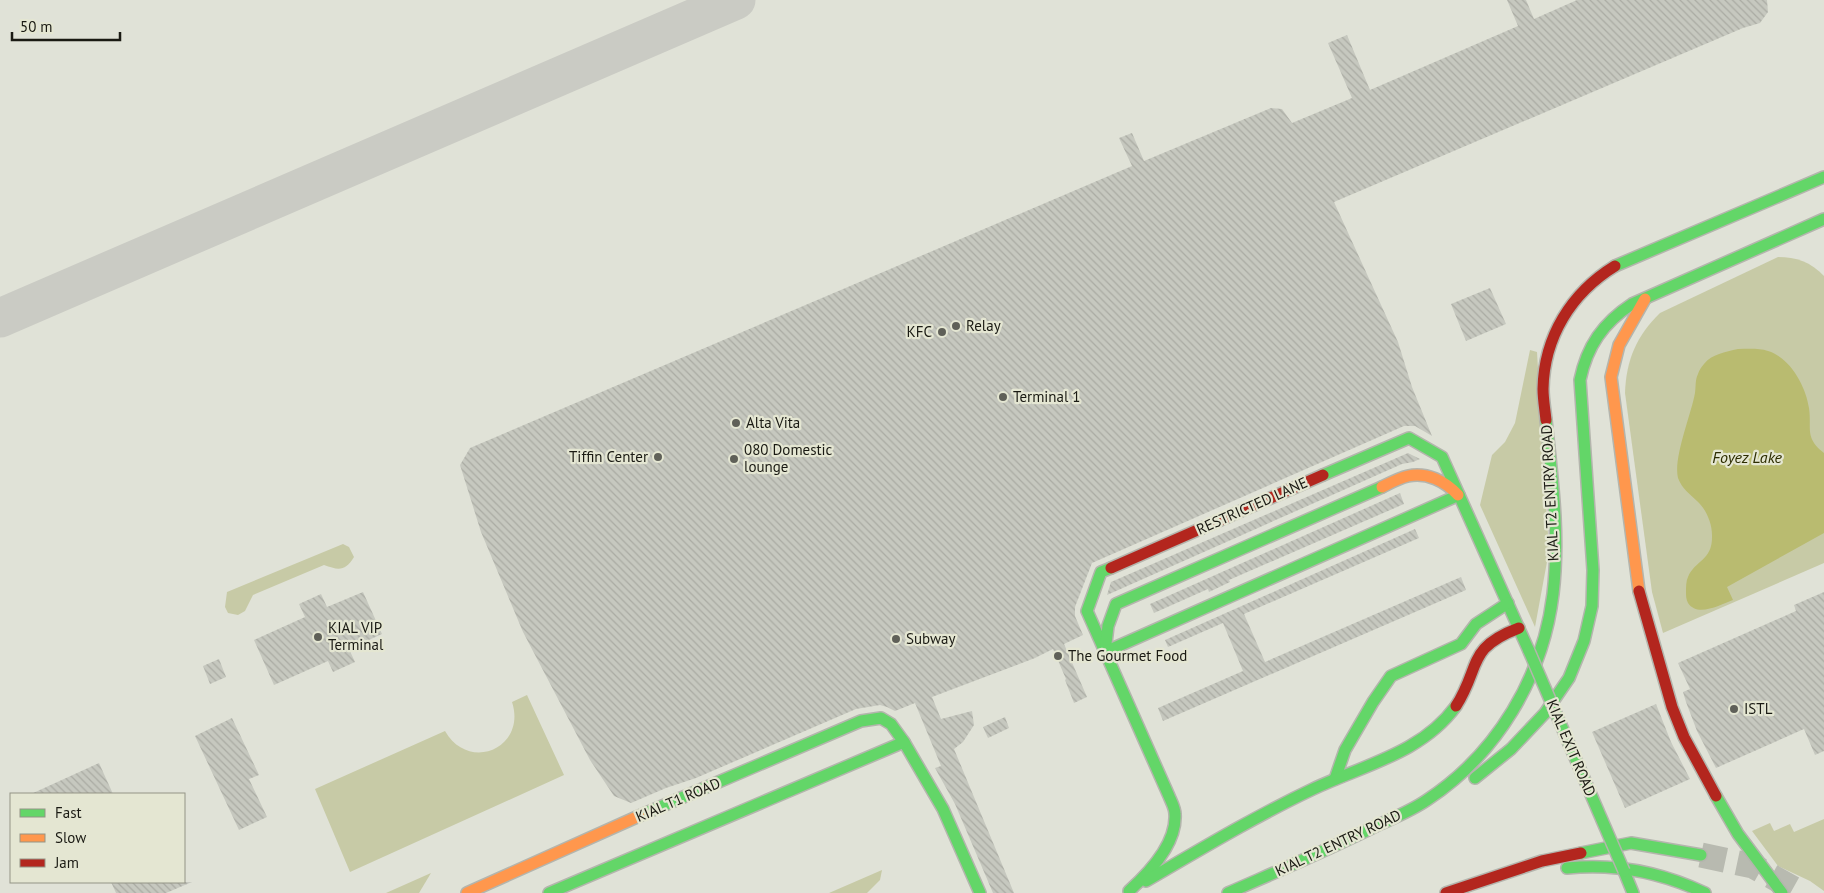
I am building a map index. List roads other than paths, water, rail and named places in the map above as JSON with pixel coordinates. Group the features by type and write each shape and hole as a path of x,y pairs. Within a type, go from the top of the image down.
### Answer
{"main road":[{"name":"KIAL T2 ENTRY ROAD","path":"1228,893 1345,842 1426,801 1466,770 1499,732 1521,696 1535,666 1549,618 1554,584 1555,531 1543,390 1544,374 1551,340 1567,310 1589,285 1614,267 1824,177"},
{"path":"1345,842 1403,819 1446,797 1489,768 1531,728 1558,696 1578,658 1592,606 1593,570 1580,394 1582,367 1591,343 1609,320 1626,308 1824,219"},
{"path":"1645,299 1621,340 1613,358 1612,377 1640,599 1672,707 1684,737 1738,834 1782,893"},
{"name":"RESTRICTED LANE","path":"1105,652 1087,611 1101,572 1409,438 1442,458 1459,495"},
{"path":"1105,652 1459,495 1448,484 1435,477 1407,476 1116,604 1108,626 1105,652 1176,814 1172,830 1159,859 1150,871 1127,892"},
{"name":"KIAL EXIT ROAD","path":"1459,495 1519,628 1633,893"},
{"path":"1335,779 1345,750 1373,702 1391,676 1461,644 1476,624 1508,603"},
{"path":"1127,892 1247,823 1313,789 1408,748 1433,732 1461,698 1474,664 1484,648 1491,640 1519,628"},
{"name":"KIAL T1 ROAD","path":"467,893 635,818 861,722 882,718 891,724 904,742"},
{"path":"549,893 904,742 943,810 980,893"},
{"path":"1446,893 1542,861 1631,843 1701,855"},
{"path":"1560,870 1592,866 1637,870 1681,882 1705,893"},
{"path":"1457,893 1541,874"}],"water":[{"name":"Foyez Lake","path":"1738,349 1761,349 1784,360 1796,374 1805,391 1809,408 1811,437 1824,453 1824,533 1727,587 1733,600 1703,610 1692,607 1687,602 1686,582 1691,571 1710,550 1712,530 1708,516 1703,508 1686,491 1678,478 1678,459 1693,402 1696,379 1700,369 1715,356"}],"tunnel":[{"path":"1701,855 1753,866 1801,893"}],"place":[{"name":"Relay","path":"956,326"},
{"name":"KFC","path":"942,332"},
{"name":"Terminal 1","path":"1003,397"},
{"name":"Alta Vita","path":"736,423"},
{"name":"Tiffin Center","path":"658,457"},
{"name":"080 Domestic lounge","path":"734,459"},
{"name":"KIAL VIP Terminal","path":"318,637"},
{"name":"Subway","path":"896,639"},
{"name":"The Gourmet Food","path":"1058,656"},
{"name":"ISTL","path":"1734,709"}]}
